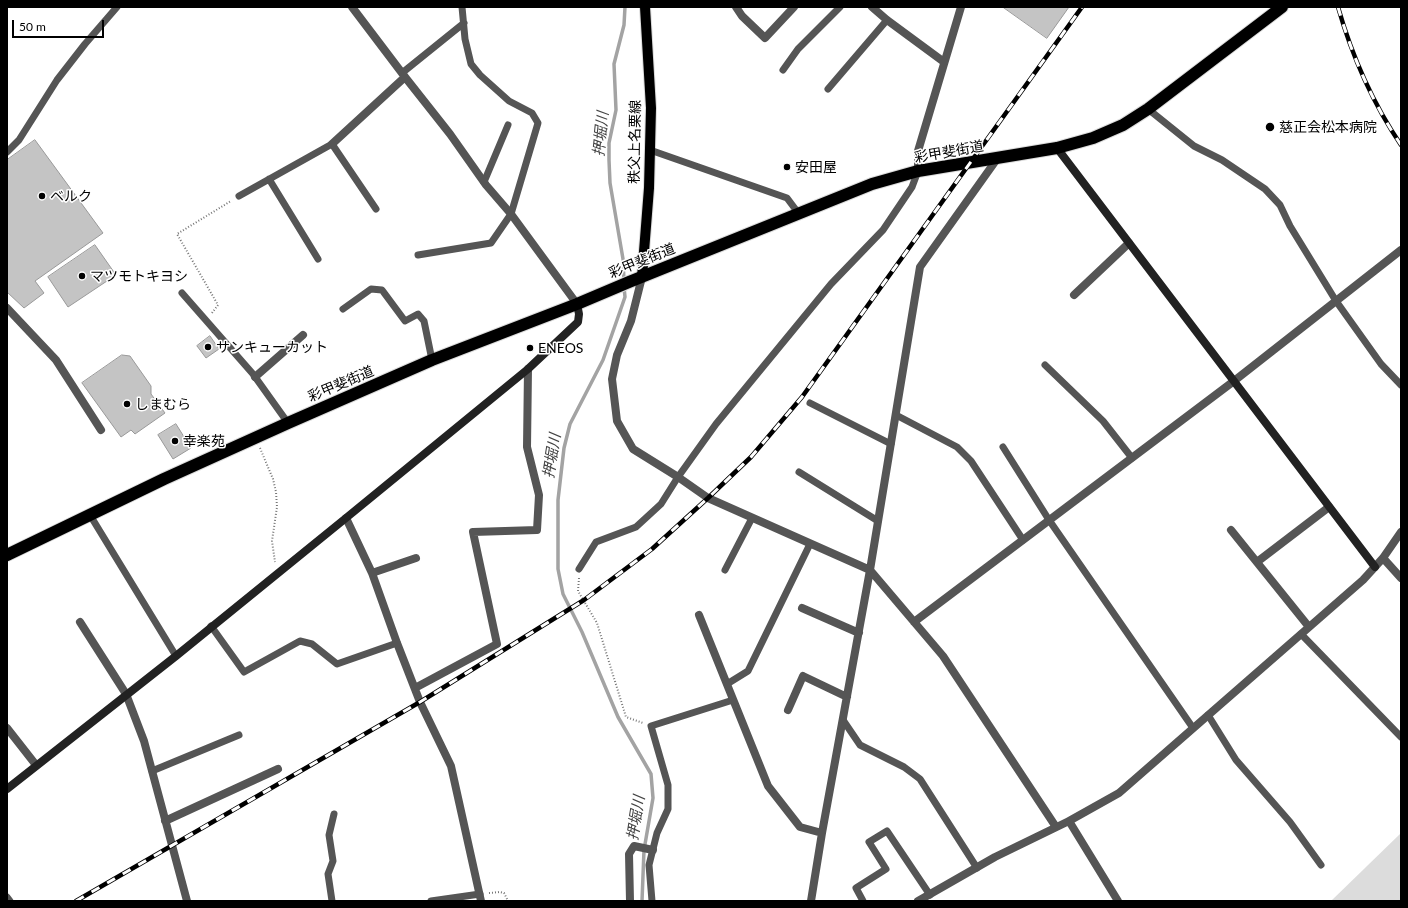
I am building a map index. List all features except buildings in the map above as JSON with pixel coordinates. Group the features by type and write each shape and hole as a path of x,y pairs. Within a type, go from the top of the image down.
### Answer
{"highway":[{"name":"彩甲斐街道","path":"7,555 256,437 432,360 577,304 872,184 918,171 1057,148 1093,138 1123,125 1148,109 1282,7"}],"main road":[{"name":"秩父上名栗線","path":"642,277 649,188 651,108 645,7"}],"street":[{"path":"7,789 176,656 211,626 346,518 528,369 578,322 579,314 577,304 511,214 484,182 450,134 352,7"},
{"path":"736,7 742,16 764,38 794,7"},
{"path":"872,7 887,20 944,62"},
{"path":"918,171 918,151 961,7"},
{"path":"332,144 404,75"},
{"path":"1057,148 1375,567"},
{"path":"811,901 870,570 920,267 997,159"},
{"path":"1074,295 1129,243"},
{"path":"914,622 1234,381 1401,250"},
{"path":"642,277 631,321 617,355 612,379 617,421 632,449 678,477 708,498 870,570 943,656 1056,827"},
{"path":"7,308 56,360 101,430"},
{"path":"255,376 303,335"},
{"path":"415,688 497,644 473,532 537,530 539,495 527,447 528,369"},
{"path":"1257,562 1329,507"},
{"path":"346,518 372,573 396,643 415,688 451,766 480,897"},
{"path":"1231,530 1310,627"},
{"path":"918,901 1119,793 1363,580 1383,558 1401,532"},
{"path":"372,573 416,558"},
{"path":"1383,558 1401,578"},
{"path":"802,608 859,633"},
{"path":"699,615 768,786 800,827 822,833"},
{"path":"80,622 126,694 144,741 187,901"},
{"path":"788,710 803,676 847,697"},
{"path":"7,728 36,765"},
{"path":"165,821 278,769"},
{"path":"1069,821 1118,901"},
{"path":"630,901 629,854 634,846 653,850"}],"lane":[{"path":"7,152 19,140 57,80 85,44 117,7"},
{"path":"418,255 491,243 511,214 538,123 532,113 509,101 480,75 471,64 465,39 462,7"},
{"path":"783,70 798,49 840,7"},
{"path":"828,89 887,20"},
{"path":"404,75 464,23"},
{"path":"1148,109 1194,146 1222,160 1265,189 1280,205 1290,226 1336,301 1381,364 1401,385"},
{"path":"484,182 508,125"},
{"path":"239,196 332,144 376,209"},
{"path":"650,150 787,198 799,214"},
{"path":"579,569 596,542 636,527 661,504 678,477 716,424 832,284 883,230 912,187 918,171"},
{"path":"269,179 318,259"},
{"path":"343,309 371,289 382,290 405,321 418,314 424,321 432,360"},
{"path":"182,293 255,376 288,423"},
{"path":"1045,365 1103,421 1132,458"},
{"path":"810,403 891,444"},
{"path":"896,415 957,447 971,462 1023,540"},
{"path":"1003,447 1049,520 1193,728"},
{"path":"799,472 878,521"},
{"path":"90,515 176,656"},
{"path":"725,570 752,518"},
{"path":"727,684 748,671 810,544"},
{"path":"211,626 244,672 300,641 312,644 338,664 396,643"},
{"path":"1301,634 1401,737"},
{"path":"652,901 649,865 657,834 668,809 668,785 651,726 733,700"},
{"path":"1208,715 1236,760 1290,822 1320,865"},
{"path":"843,720 860,745 904,767 920,779 977,868"},
{"path":"152,771 239,735"},
{"path":"332,901 328,874 333,861 329,834 334,814"},
{"path":"863,901 856,888 886,869 869,842 888,831 930,895"},
{"path":"7,897 10,901"},
{"path":"432,901 480,897"}],"path":[{"path":"206,321 218,305 177,234 239,196"},
{"path":"256,437 276,492 277,507 272,541 278,573"},
{"path":"579,569 578,591 597,623 626,717 651,726"},
{"path":"480,897 500,892 504,893 508,901"}],"shaded area":[{"path":"1401,833 1401,901 1331,901"}],"waterway":[{"name":"押堀川","path":"624,281 623,259 610,183 609,143 616,110 614,64 624,25 625,7"},
{"name":"押堀川","path":"624,287 625,297 603,360 570,424 564,448 558,500 558,569 563,594 582,632 618,717 651,774 653,798 644,850 642,901"}],"railway":[{"path":"76,901 420,702 584,600 652,549 751,457 802,397 1082,7"},
{"path":"1338,7 1356,61 1381,112 1401,145"}],"place":[{"name":"慈正会松本病院","path":"1270,127"},
{"name":"安田屋","path":"787,167"},
{"name":"ベルク","path":"42,196"},
{"name":"マツモトキヨシ","path":"82,276"},
{"name":"サンキューカット","path":"208,347"},
{"name":"ENEOS","path":"530,348"},
{"name":"しまむら","path":"127,404"},
{"name":"幸楽苑","path":"175,441"}]}
